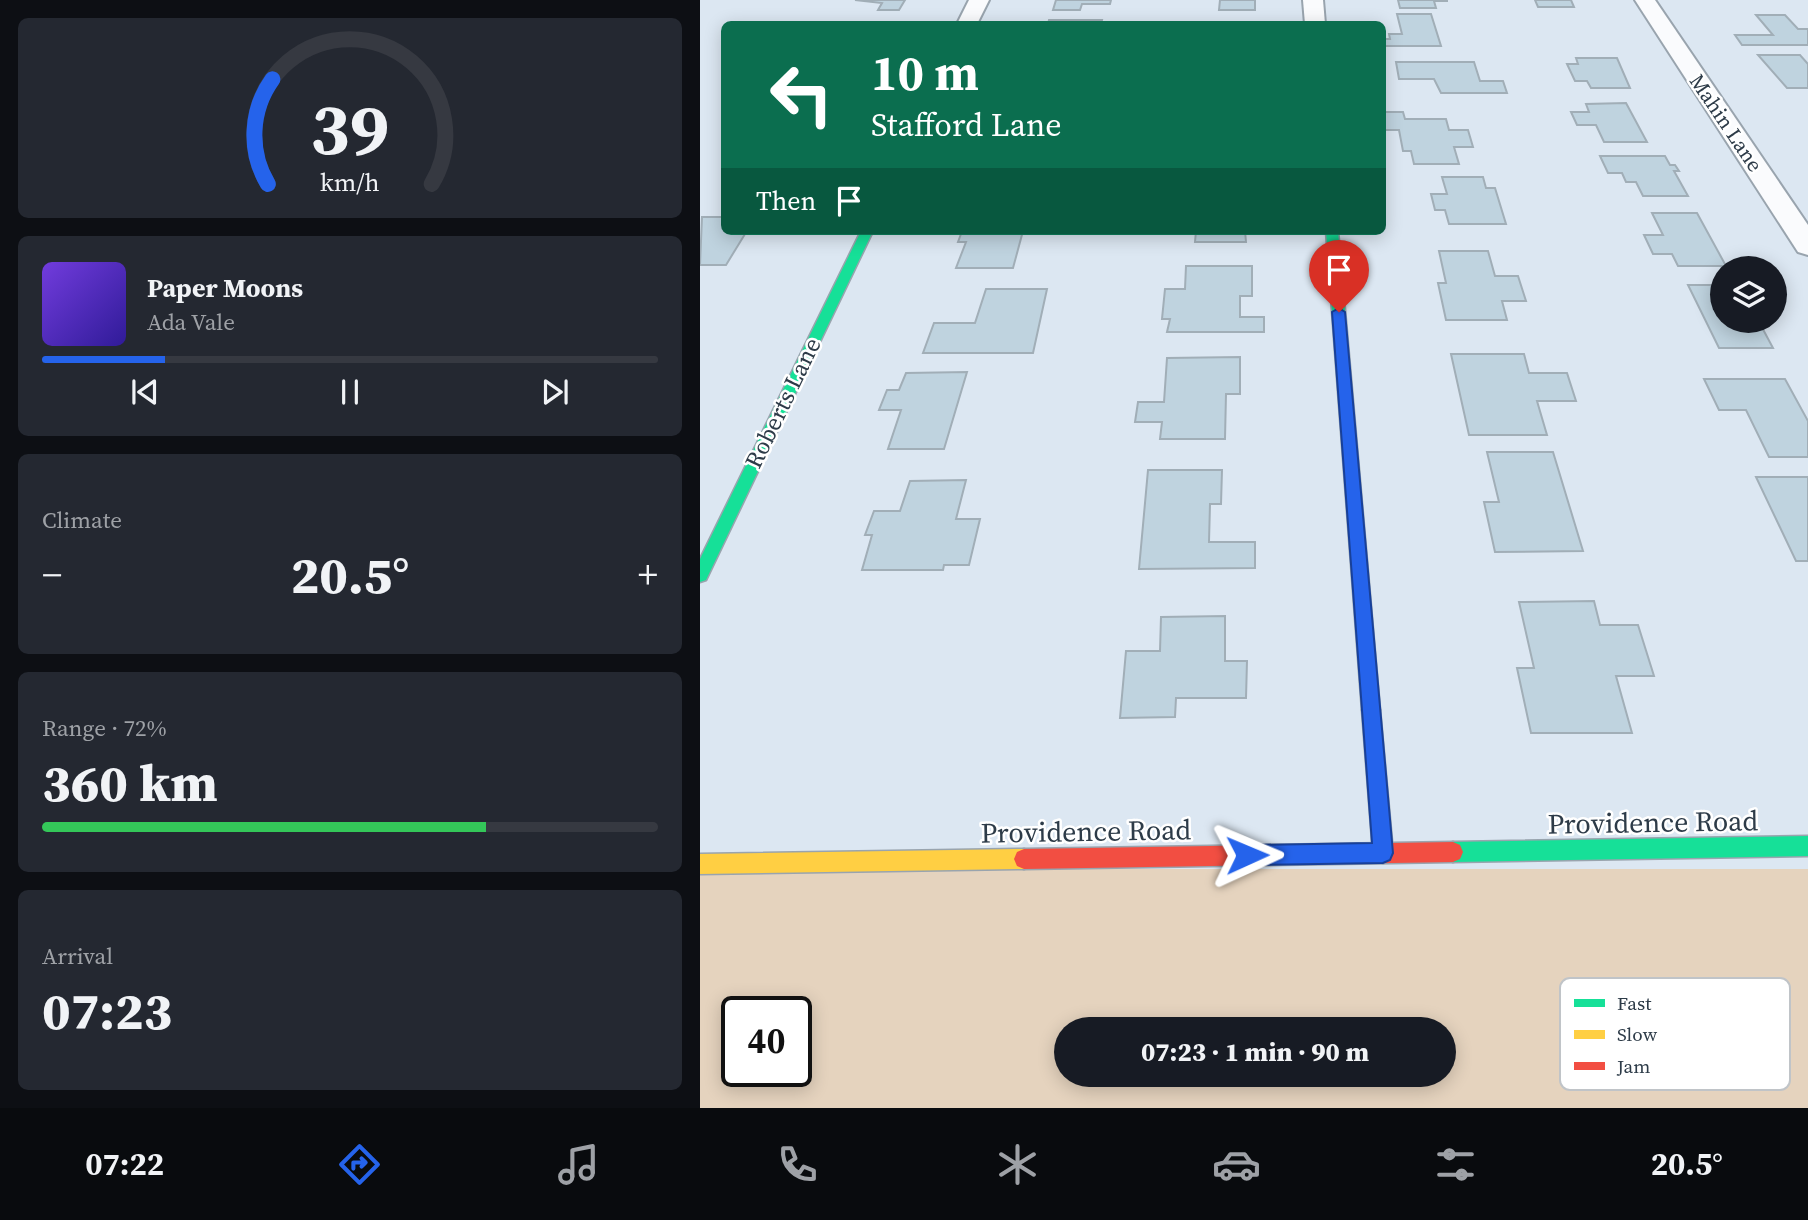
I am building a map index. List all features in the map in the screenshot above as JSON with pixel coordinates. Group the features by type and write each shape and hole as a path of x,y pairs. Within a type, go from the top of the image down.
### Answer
{"street":[{"path":"968,21 979,0"},
{"path":"1313,0 1315,21"},
{"name":"Mahin Lane","path":"1645,0 1808,246"},
{"name":"Roberts Lane","path":"700,575 865,235"},
{"path":"1332,235 1383,853"},
{"name":"Providence Road","path":"700,864 1808,846"}],"shaded area":[{"path":"700,869 1808,869 1808,1108 700,1108"}],"building":[{"path":"855,0 905,0 899,10 878,10 882,3"},
{"path":"1056,0 1111,0 1110,4 1082,4 1080,10 1053,10"},
{"path":"1220,0 1255,0 1255,10 1219,10"},
{"path":"1398,0 1447,1 1434,1 1436,8 1400,8"},
{"path":"1535,0 1571,0 1574,7 1538,7"},
{"path":"1397,14 1431,14 1441,46 1386,46 1386,39 1390,39 1389,34 1402,34"},
{"path":"1756,15 1785,15 1798,29 1808,29 1808,45 1742,45 1735,35 1773,35"},
{"path":"1049,20 1102,20 1102,21"},
{"path":"1758,55 1800,55 1808,64 1808,88 1787,88"},
{"path":"1576,58 1617,58 1630,88 1591,88 1587,81 1575,81 1567,64 1578,64"},
{"path":"1396,62 1474,62 1480,81 1503,81 1507,93 1441,93 1434,79 1399,79"},
{"path":"1626,103 1647,142 1604,142 1596,125 1577,125 1571,112 1589,112 1586,104"},
{"path":"1386,112 1403,112 1405,119 1446,119 1449,130 1468,130 1473,147 1454,147 1459,164 1414,164 1411,151 1403,151 1399,130 1386,130"},
{"path":"1600,156 1665,156 1670,165 1675,165 1679,171 1674,171 1688,196 1643,196 1636,182 1626,182 1622,173 1608,173"},
{"path":"1442,177 1483,177 1486,188 1495,188 1506,224 1449,224 1445,210 1435,210 1431,194 1447,194"},
{"path":"1652,213 1697,213 1721,256 1710,256 1710,266 1678,266 1672,254 1653,254 1644,235 1663,235"},
{"path":"702,217 721,217 721,235 744,235 726,265 700,265"},
{"path":"961,235 1022,235 1013,268 956,268 966,242 958,242"},
{"path":"1196,235 1245,235 1246,242 1195,242"},
{"path":"1439,251 1488,251 1495,276 1518,276 1526,301 1502,301 1507,320 1446,320 1438,283 1446,283"},
{"path":"1186,266 1252,266 1252,296 1240,296 1240,317 1264,317 1264,332 1167,332 1170,319 1162,319 1165,289 1185,289"},
{"path":"1688,285 1710,285 1710,330"},
{"path":"986,289 1047,289 1033,353 923,353 934,323 975,323"},
{"path":"1712,333 1765,333 1773,348 1719,348"},
{"path":"1451,354 1524,354 1529,373 1567,373 1576,401 1537,401 1547,435 1469,435"},
{"path":"1240,357 1240,394 1226,394 1225,439 1160,439 1162,422 1135,422 1138,402 1164,402 1167,358"},
{"path":"967,372 944,449 888,449 901,410 879,410 887,390 899,390 906,373"},
{"path":"1704,379 1785,379 1808,421 1808,457 1769,457 1746,410 1719,410"},
{"path":"1487,452 1553,452 1583,551 1495,552 1484,502 1499,502"},
{"path":"1148,470 1222,470 1221,504 1210,504 1209,542 1255,542 1255,568 1139,569"},
{"path":"1756,477 1808,477 1808,561 1796,561"},
{"path":"966,480 956,519 980,519 969,565 944,565 943,570 862,570 872,535 865,535 874,511 900,511 910,481"},
{"path":"1594,601 1600,625 1638,625 1654,676 1616,676 1632,733 1531,733 1517,668 1534,668 1519,602"},
{"path":"1225,616 1225,661 1247,661 1246,698 1176,698 1175,717 1120,718 1126,651 1160,651 1161,617"}],"traffic: fast":[{"path":"700,575 865,235"},
{"path":"1332,235 1371,710"},
{"path":"1453,852 1808,846"}],"traffic: slow":[{"path":"1371,710 1383,853"},
{"path":"700,864 1024,859"}],"traffic: jam":[{"path":"1024,859 1453,852"}],"route":[{"path":"1247,855 1383,853 1339,312"}]}
